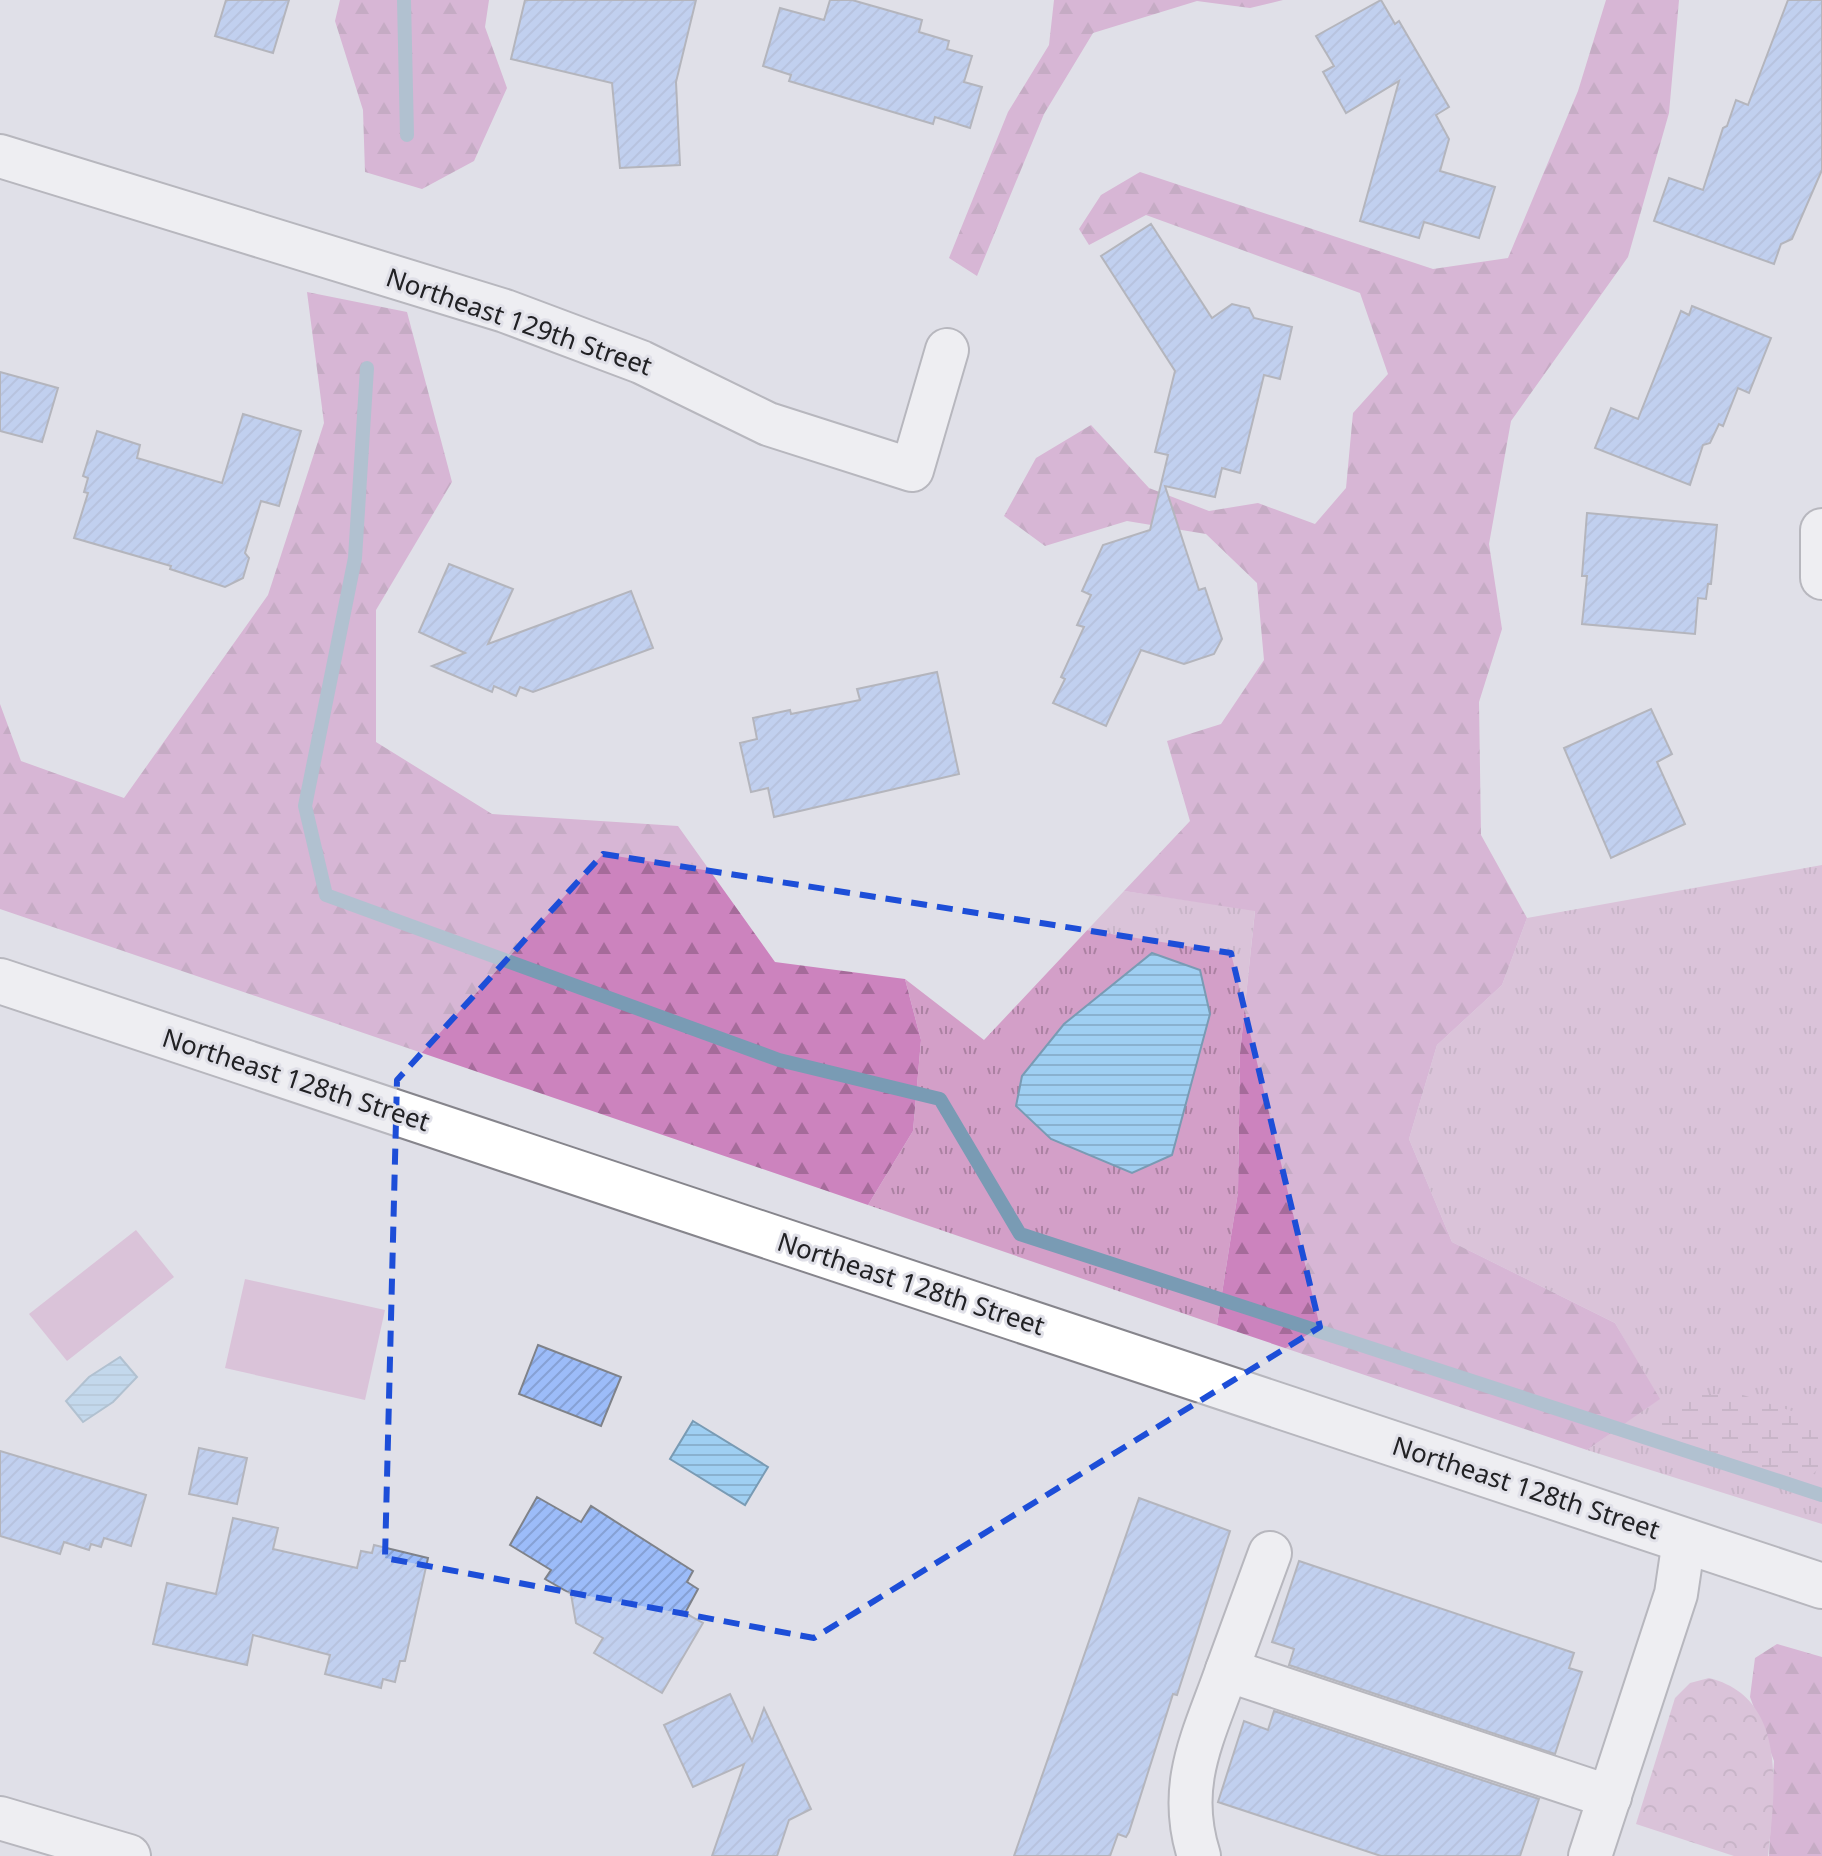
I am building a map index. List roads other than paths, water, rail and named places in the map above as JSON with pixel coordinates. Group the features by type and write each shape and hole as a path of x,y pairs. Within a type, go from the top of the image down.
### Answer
{"street":[{"name":"Northeast 129th Street","path":"0,156 505,311 641,362 768,424 912,470 947,350"},
{"path":"1822,530 1822,578"},
{"name":"Northeast 128th Street","path":"0,981 1822,1586"},
{"path":"1590,1856 1676,1594 1684,1540"},
{"path":"1199,1856 1190,1817 1189,1780 1270,1553"},
{"path":"1227,1670 1610,1797"},
{"path":"0,1818 129,1856"}],"water":[{"path":"1152,953 1200,970 1210,1014 1172,1155 1132,1173 1051,1139 1016,1106 1022,1076 1064,1024"},
{"path":"120,1357 137,1377 113,1402 83,1422 66,1401 89,1377"},
{"path":"693,1421 768,1467 745,1505 670,1459"}],"waterway":[{"path":"404,0 407,135"},
{"path":"367,368 355,558 305,806 326,895 779,1060 940,1099 1020,1234 1822,1495"}]}
